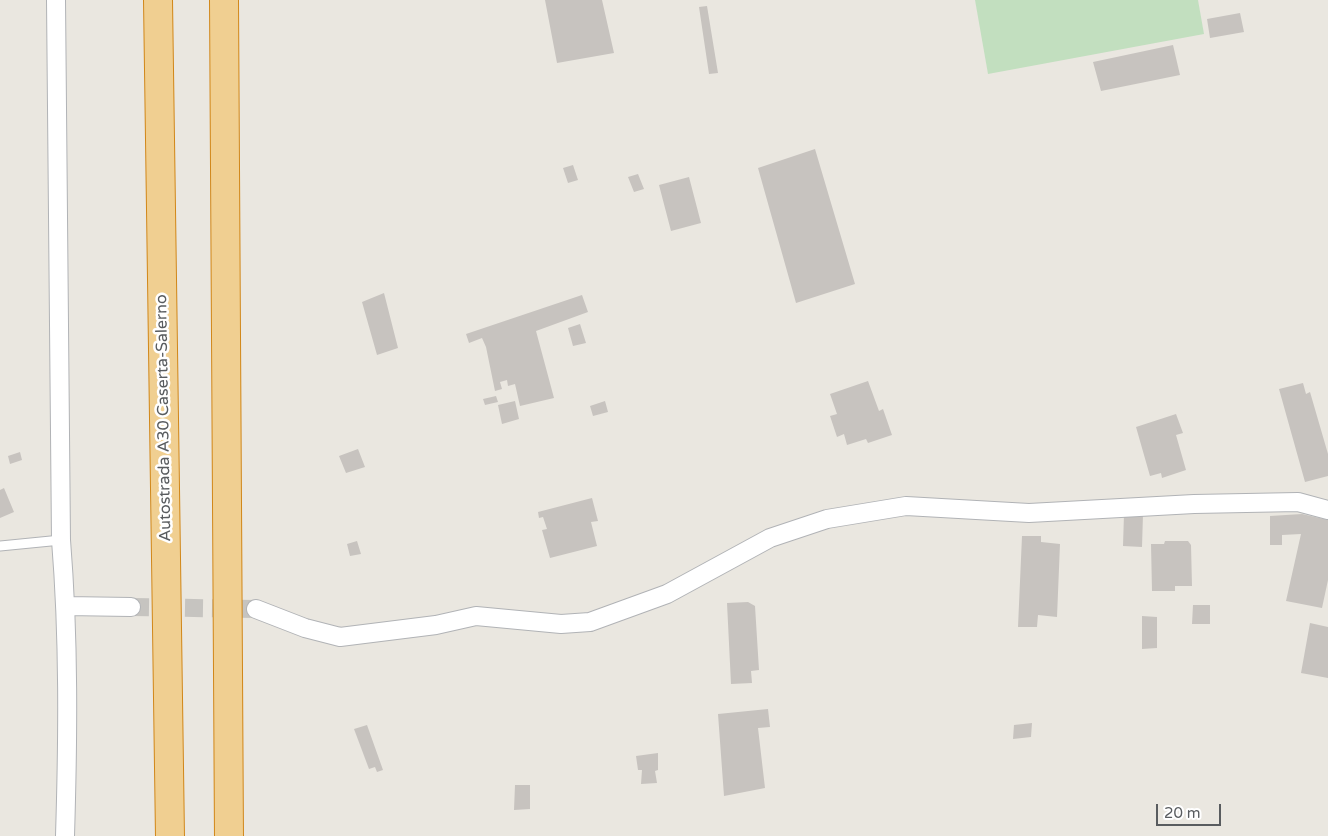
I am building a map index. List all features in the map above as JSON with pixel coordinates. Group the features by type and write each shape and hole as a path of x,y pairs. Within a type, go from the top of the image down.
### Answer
{"highway":[{"name":"Autostrada A30 Caserta-Salerno","path":"158,0 170,836"},
{"path":"224,0 229,836"}],"street":[{"path":"56,0 61,540 66,606 68,766 65,836"},
{"path":"256,608 305,628 340,637 436,625 476,616 561,624 590,622 667,594 770,538 827,519 906,506 1029,513 1194,504 1298,502 1328,510"},
{"path":"66,606 130,607"}],"lane":[{"path":"0,546 61,540"}],"green space":[{"path":"975,0 1198,0 1204,34 988,74"}],"building":[{"path":"545,0 602,0 614,53 557,63"},
{"path":"707,6 718,73 709,74 699,7"},
{"path":"1240,13 1244,32 1210,38 1207,19"},
{"path":"1173,45 1180,75 1101,91 1093,62"},
{"path":"815,149 855,284 796,303 758,168"},
{"path":"573,165 578,180 568,183 563,168"},
{"path":"638,174 644,189 634,192 628,177"},
{"path":"689,177 701,223 671,231 659,185"},
{"path":"384,293 398,348 377,355 362,302"},
{"path":"582,295 588,312 536,331 554,398 520,406 515,384 508,386 507,380 500,382 502,389 495,391 486,347 482,338 469,343 466,334"},
{"path":"580,324 586,343 573,346 568,328"},
{"path":"868,381 879,411 883,409 892,435 868,443 866,439 847,445 844,434 837,437 830,416 837,414 830,394"},
{"path":"1303,383 1306,394 1310,392 1328,454 1328,476 1305,482 1279,389"},
{"path":"496,396 498,402 485,405 483,399"},
{"path":"515,401 519,419 502,424 498,405"},
{"path":"605,401 608,412 593,416 590,406"},
{"path":"1176,414 1183,433 1176,435 1186,470 1162,478 1161,473 1150,476 1136,427"},
{"path":"358,449 365,467 346,473 339,456"},
{"path":"20,452 22,460 10,464 8,456"},
{"path":"4,488 14,512 0,518 0,490"},
{"path":"592,498 598,521 591,522 597,546 550,558 542,530 547,529 543,517 539,518 538,512"},
{"path":"1124,514 1143,514 1142,547 1123,546"},
{"path":"1302,514 1328,520 1328,580 1322,608 1286,601 1301,534 1282,535 1282,545 1270,545 1270,516"},
{"path":"1022,536 1041,536 1041,542 1060,544 1057,617 1038,615 1037,627 1018,627"},
{"path":"357,541 361,554 350,556 347,544"},
{"path":"1165,541 1188,541 1191,545 1192,586 1175,586 1175,591 1152,591 1151,544 1164,544"},
{"path":"748,602 755,606 759,670 751,671 752,683 731,684 727,603"},
{"path":"1193,605 1210,605 1210,624 1192,624"},
{"path":"1142,616 1157,617 1157,648 1142,649"},
{"path":"1310,623 1328,627 1328,678 1301,673"},
{"path":"768,709 770,727 758,728 765,788 724,796 718,714"},
{"path":"1032,723 1031,737 1013,739 1014,725"},
{"path":"367,725 383,770 377,772 375,767 369,769 354,729"},
{"path":"658,753 658,770 655,771 657,783 641,784 642,770 638,770 636,756"},
{"path":"515,785 530,785 530,809 514,810"}],"tunnel":[{"path":"131,607 256,609"}]}
